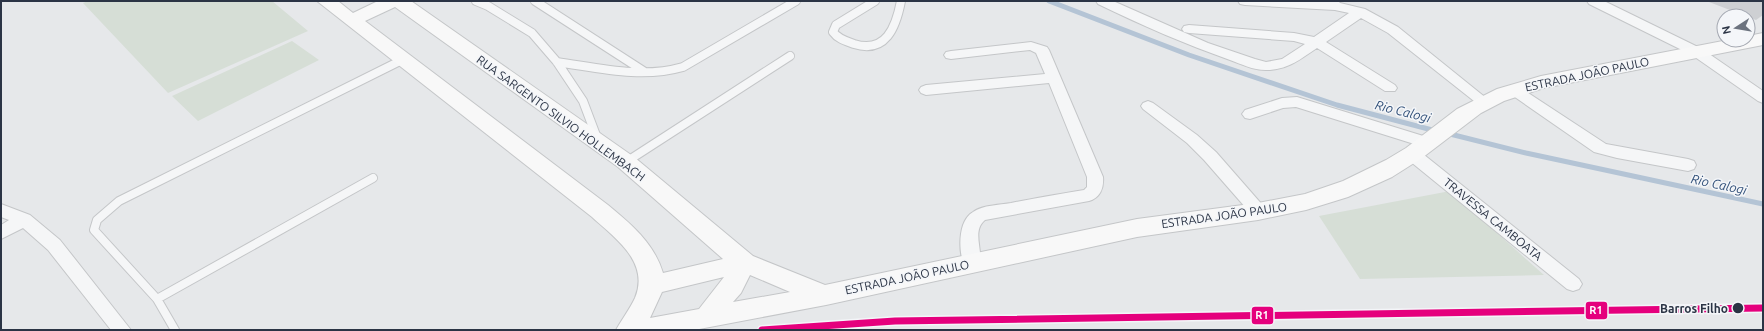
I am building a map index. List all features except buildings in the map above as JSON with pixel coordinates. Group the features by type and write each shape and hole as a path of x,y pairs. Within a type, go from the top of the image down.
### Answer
{"main road":[{"path":"326,1 353,20 402,60 600,211 633,242 649,264 651,285 642,308 629,330"},
{"path":"353,20 393,1"},
{"name":"RUA SARGENTO SILVIO HOLLEMBACH","path":"400,1 626,162 744,263 823,295"},
{"name":"ESTRADA JOÃO PAULO","path":"640,330 823,295 1152,225 1259,212 1328,196 1386,170 1484,102 1514,90 1541,82 1763,39"},
{"path":"651,285 744,263"},
{"path":"707,317 732,286 744,263"}],"street":[{"path":"1103,1 1203,46 1252,63 1276,66 1286,63 1360,12"},
{"path":"1245,1 1332,4 1360,12 1393,30 1459,84 1484,102"},
{"path":"1594,1 1697,52 1763,98"},
{"path":"1189,29 1294,37 1316,42 1390,88"},
{"path":"951,55 1031,46 1037,47 1045,54 1095,177 1096,186 1094,191 1089,195 992,212 977,217 972,223 970,232 972,264"},
{"path":"926,90 1055,78"},
{"path":"1514,90 1600,148 1617,154 1688,165"},
{"path":"1250,114 1282,103 1297,102 1430,140"},
{"path":"1148,106 1192,139 1210,156 1259,212"},
{"name":"TRAVESSA CAMBOATA","path":"1430,140 1573,284"},
{"path":"1,210 24,219 54,245 122,330"},
{"path":"1,233 24,219"}],"lane":[{"path":"476,1 488,6 532,33 557,62 583,101 598,143"},
{"path":"535,1 648,74"},
{"path":"557,62 648,74 669,72 683,67 796,1"},
{"path":"876,1 836,25 833,32 836,37 861,47 876,46 887,38 899,11 901,1"},
{"path":"626,162 790,56"},
{"path":"176,330 157,299 94,230 97,220 119,201 402,60"},
{"path":"157,299 373,178"}],"shaded area":[{"path":"88,1 272,1 308,31 168,93 83,3"},
{"path":"292,41 319,60 198,121 172,96"},
{"path":"1450,191 1544,275 1360,279 1319,216"}],"waterway":[{"name":"Rio Calogi","path":"1049,1 1189,55 1337,105 1436,131"},
{"name":"Rio Calogi","path":"1446,133 1526,153 1763,204"}],"railway":[{"path":"762,330 895,321 1763,308"}],"transit line":[{"name":"R1","path":"762,330 895,321 1763,308"}],"place":[{"name":"Barros Filho","path":"1738,308"}]}
